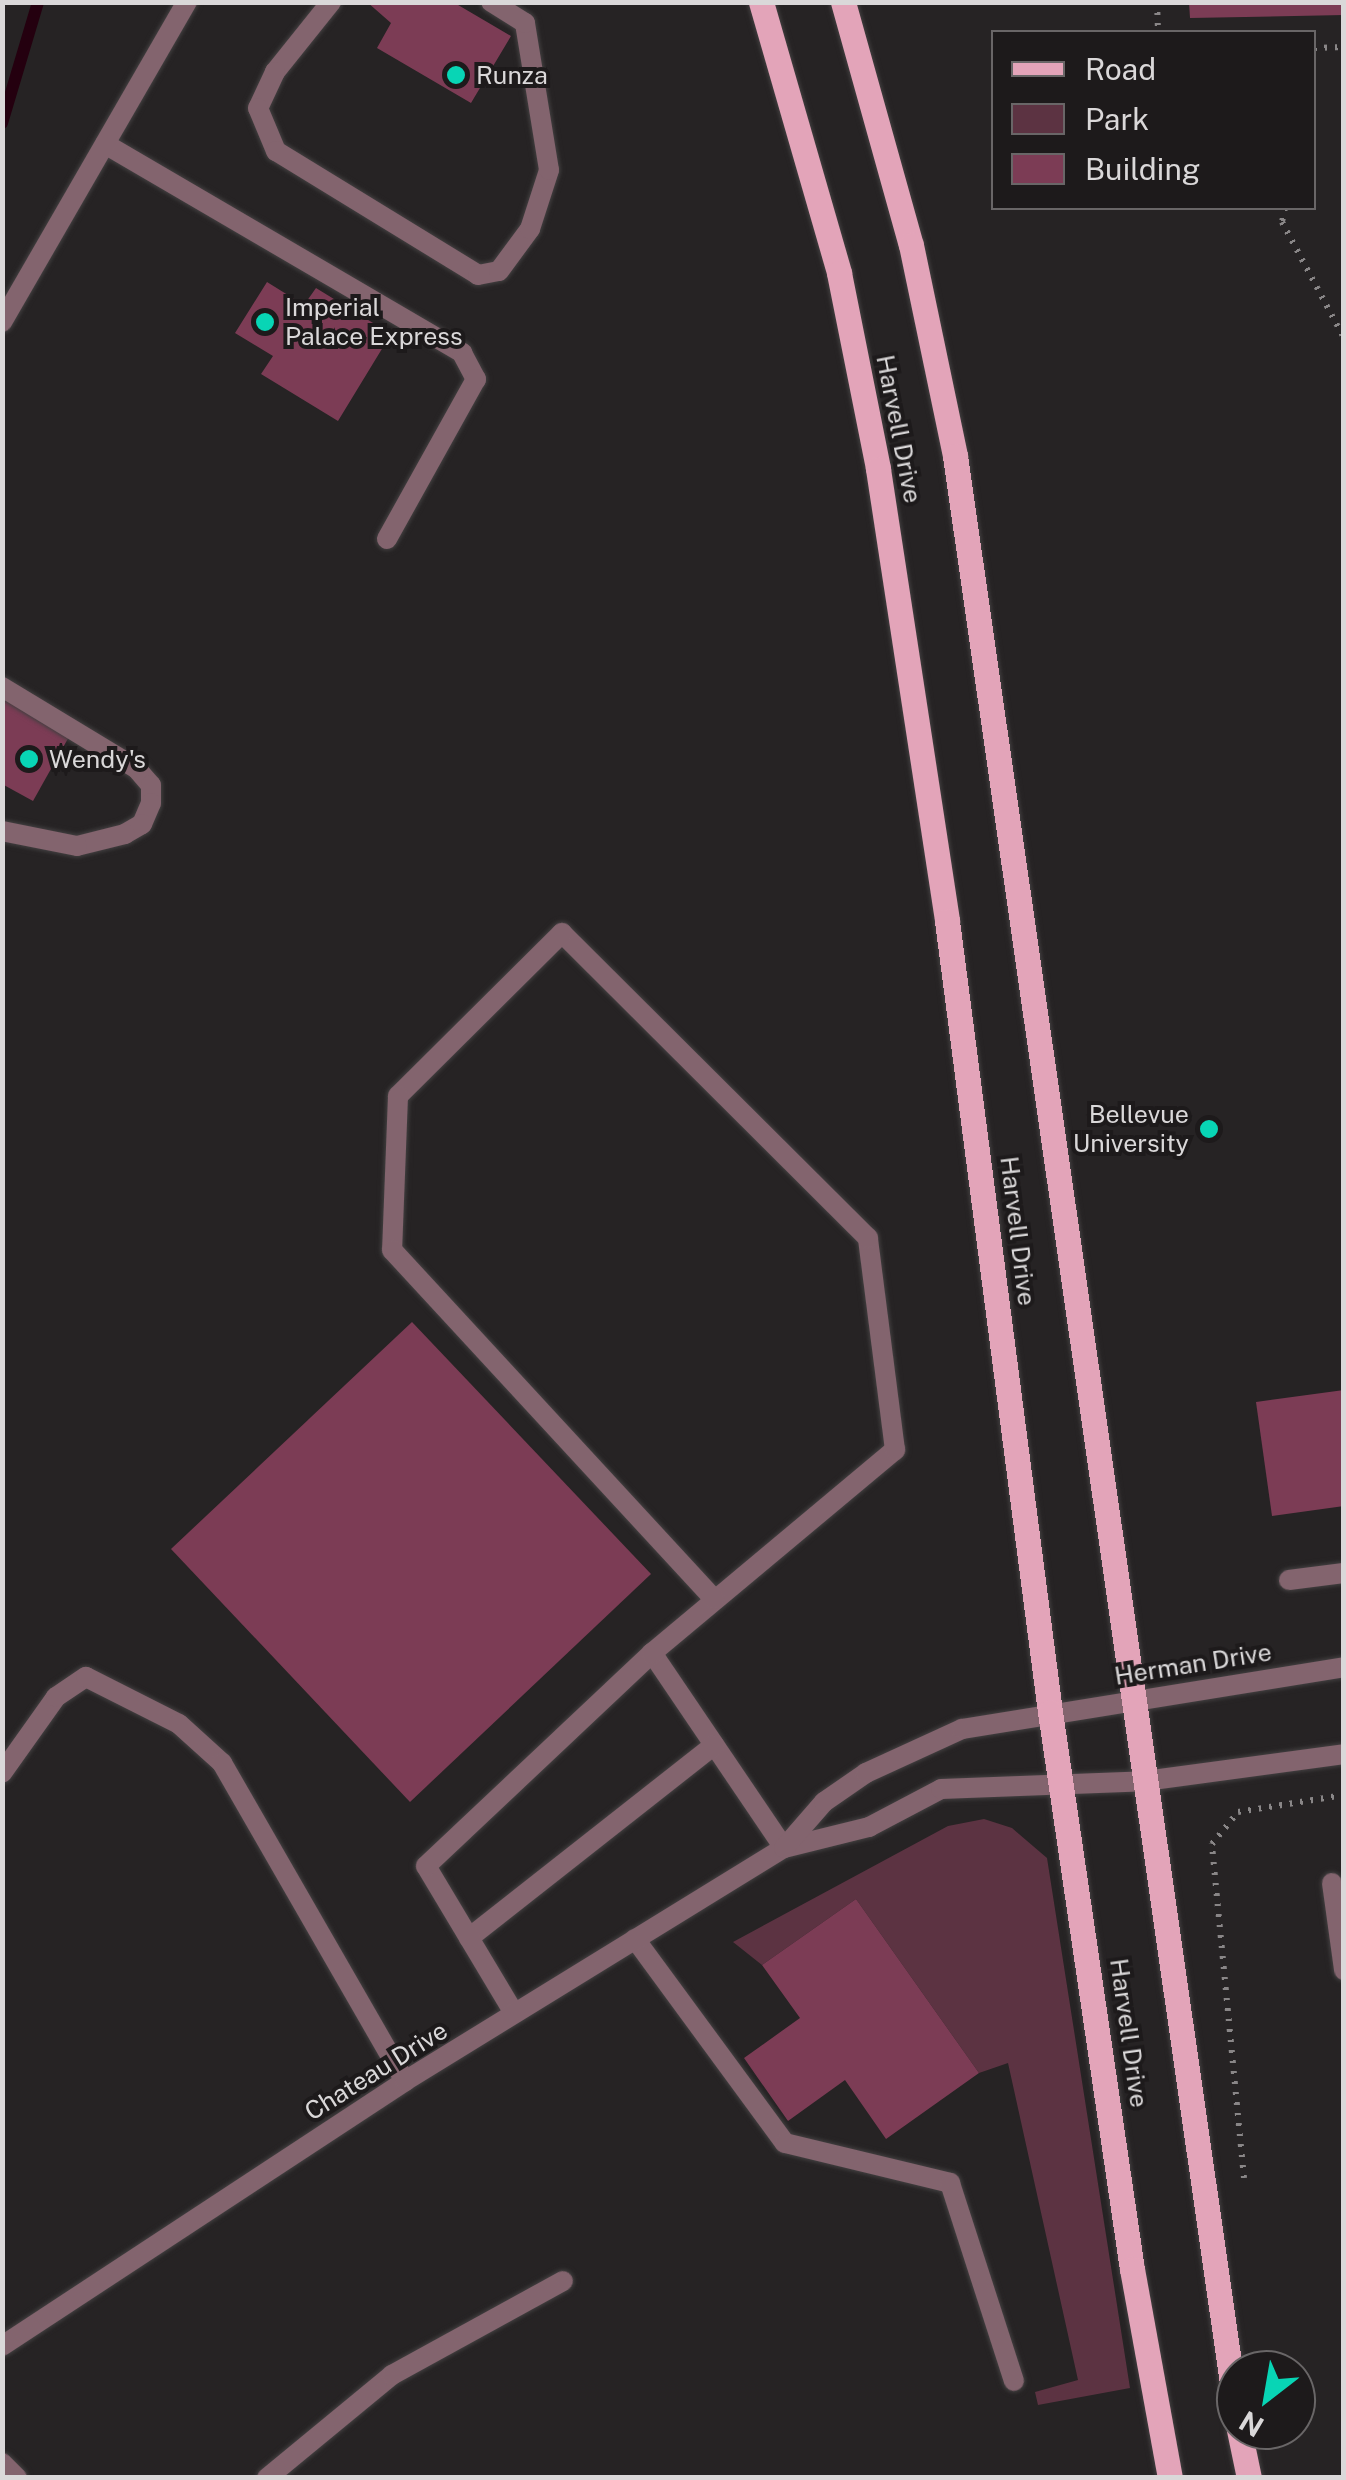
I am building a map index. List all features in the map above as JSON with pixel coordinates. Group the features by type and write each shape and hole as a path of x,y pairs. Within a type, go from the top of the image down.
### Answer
{"main road":[{"name":"Harvell Drive","path":"761,2 838,274 878,469 947,921 1050,1712 1065,1786 1130,2250 1170,2478"},
{"name":"Harvell Drive","path":"843,2 911,245 956,456 1129,1698 1145,1781 1227,2350"},
{"path":"1243,2450 1249,2478"}],"street":[{"path":"2,322 186,2"},
{"path":"330,2 275,72 258,108 276,152 478,275 499,271 530,229 549,170 525,23 491,2"},
{"path":"105,144 462,354 476,379 387,538"},
{"path":"2,687 136,768 151,785 152,803 142,824 126,834 76,846 2,831"},
{"path":"514,2013 426,1866 714,1598 895,1450 868,1238 562,932 398,1096 392,1250 714,1598"},
{"path":"1289,1580 1344,1573"},
{"path":"652,1653 784,1848"},
{"name":"Herman Drive","path":"1050,1712 1344,1666"},
{"path":"2,1773 56,1696 86,1677 179,1724 222,1762 405,2081"},
{"name":"Chateau Drive","path":"784,1848 824,1802 866,1772 962,1729 1050,1712"},
{"path":"469,1938 714,1745"},
{"path":"1065,1786 1145,1781 1344,1754"},
{"name":"Chateau Drive","path":"2,2346 405,2081 784,1848 869,1827 941,1789 1009,1781 1065,1786"},
{"path":"1332,1883 1344,1970"},
{"path":"635,1939 784,2143 950,2183 1014,2381"},
{"path":"267,2478 392,2375 563,2281"},
{"path":"2,2463 17,2478"}],"path":[{"path":"1158,2 1158,30"},
{"path":"1316,48 1344,48"},
{"path":"1285,210 1282,222 1344,338"},
{"path":"1244,2178 1212,1844 1238,1812 1344,1795"}],"green space":[{"path":"984,1819 1012,1828 1047,1858 1130,2388 1038,2405 1035,2392 1078,2380 1008,2063 979,2073 856,1899 762,1965 733,1942 948,1826"}],"building":[{"name":"Runza","path":"367,2 453,2 511,36 471,103 377,48 391,23"},
{"path":"1189,2 1344,2 1344,15 1190,18"},
{"path":"267,282 304,305 316,288 391,334 338,421 261,374 273,356 235,333"},
{"name":"Wendy's","path":"2,697 70,735 33,801 2,784"},
{"path":"412,1322 651,1574 410,1802 171,1549"},
{"path":"1344,1390 1344,1506 1272,1516 1256,1402"},
{"path":"856,1899 979,2073 886,2139 845,2080 788,2121 744,2058 800,2018 762,1965"}],"waterway":[{"path":"2,123 38,2"}],"place":[{"name":"Runza","path":"456,75"},
{"name":"Imperial Palace Express","path":"265,322"},
{"name":"Wendy's","path":"29,759"},
{"name":"Bellevue University","path":"1209,1129"}]}
